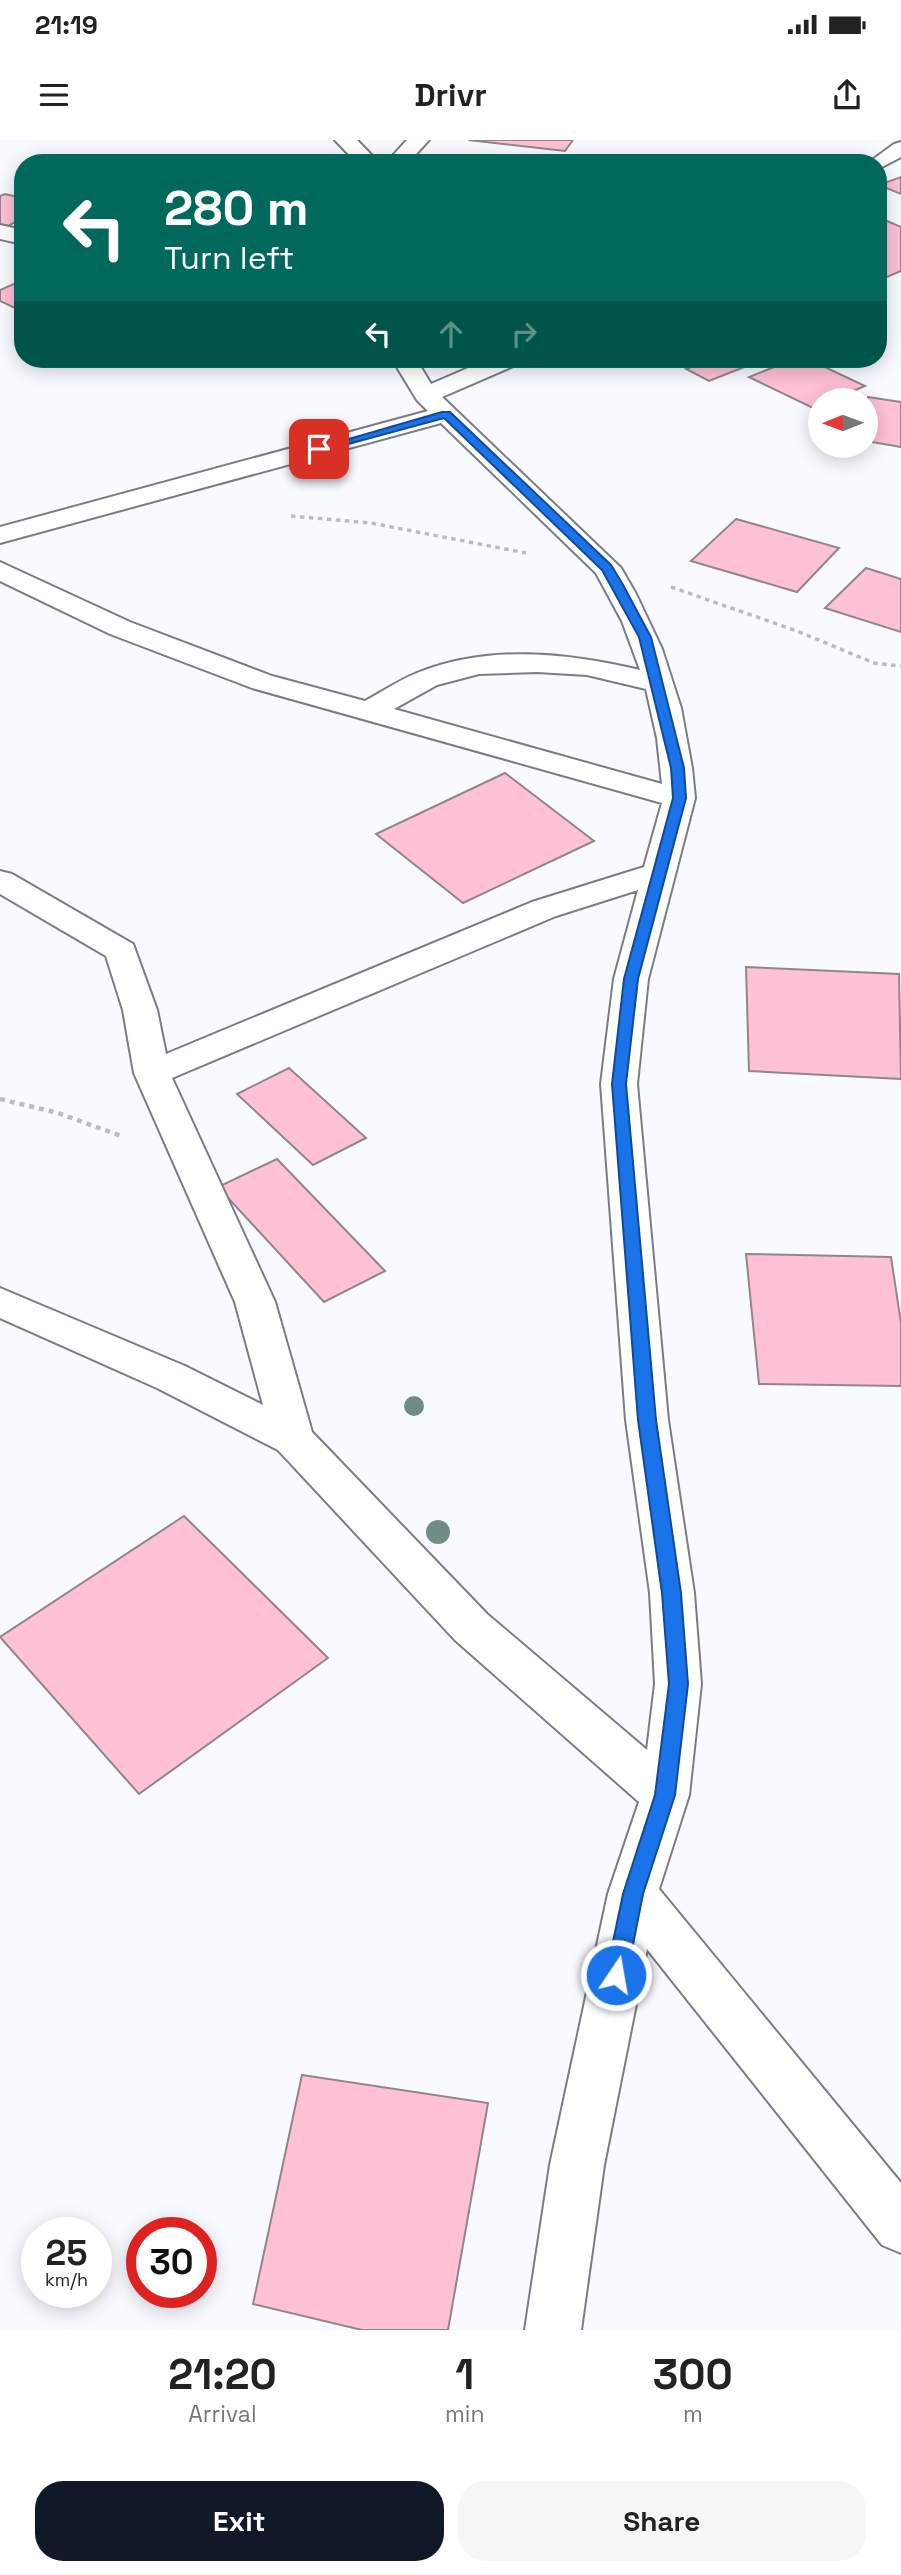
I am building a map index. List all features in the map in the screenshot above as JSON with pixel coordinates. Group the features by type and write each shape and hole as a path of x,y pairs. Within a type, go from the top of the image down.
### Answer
{"street":[{"path":"345,140 360,154"},
{"path":"405,154 419,140"},
{"path":"409,368 436,405 607,568 626,598 645,637 677,768 679,798 631,979 619,1084 647,1420 671,1593 678,1684 665,1795 633,1894 577,2165 553,2330"},
{"path":"0,535 436,405 495,368"},
{"path":"0,569 133,633 262,682 679,798"},
{"path":"368,712 426,679 478,665 537,663 587,666 658,683"},
{"path":"152,1073 544,909 660,873"},
{"path":"0,881 82,926 121,951 140,1010 152,1073 254,1302 293,1439"},
{"path":"0,1302 172,1377 293,1439 471,1627 665,1795"},
{"path":"633,1894 901,2227"}],"path":[{"path":"291,516 370,523 607,568 720,604 874,663 901,666"},
{"path":"0,1099 58,1113 191,1161"}],"building":[{"path":"468,140 573,140 565,151"},
{"path":"901,177 901,194 887,188 887,182"},
{"path":"0,196 14,196 14,223 8,226 0,224"},
{"path":"887,221 901,227 901,271 887,277"},
{"path":"14,284 14,308 0,301 0,290"},
{"path":"689,368 742,368 709,381 686,369"},
{"path":"772,368 827,368 865,386 808,388 808,406 749,377"},
{"path":"878,399 901,402 901,447 878,443"},
{"path":"736,519 839,548 797,592 691,561"},
{"path":"866,568 901,579 901,632 825,608"},
{"path":"505,773 594,841 463,903 376,834"},
{"path":"746,967 899,974 901,1079 749,1071"},
{"path":"289,1068 366,1138 313,1165 237,1094"},
{"path":"277,1159 385,1271 324,1302 218,1187"},
{"path":"746,1254 891,1257 901,1323 901,1386 759,1384"},
{"path":"184,1516 328,1658 139,1794 0,1637"},
{"path":"302,2075 488,2103 448,2330 362,2330 253,2304"}],"route":[{"path":"319,449 446,414 607,568 617,583 645,637 677,768 679,798 631,979 619,1084 647,1420 671,1593 678,1684 665,1795 633,1894 616,1975"}]}
